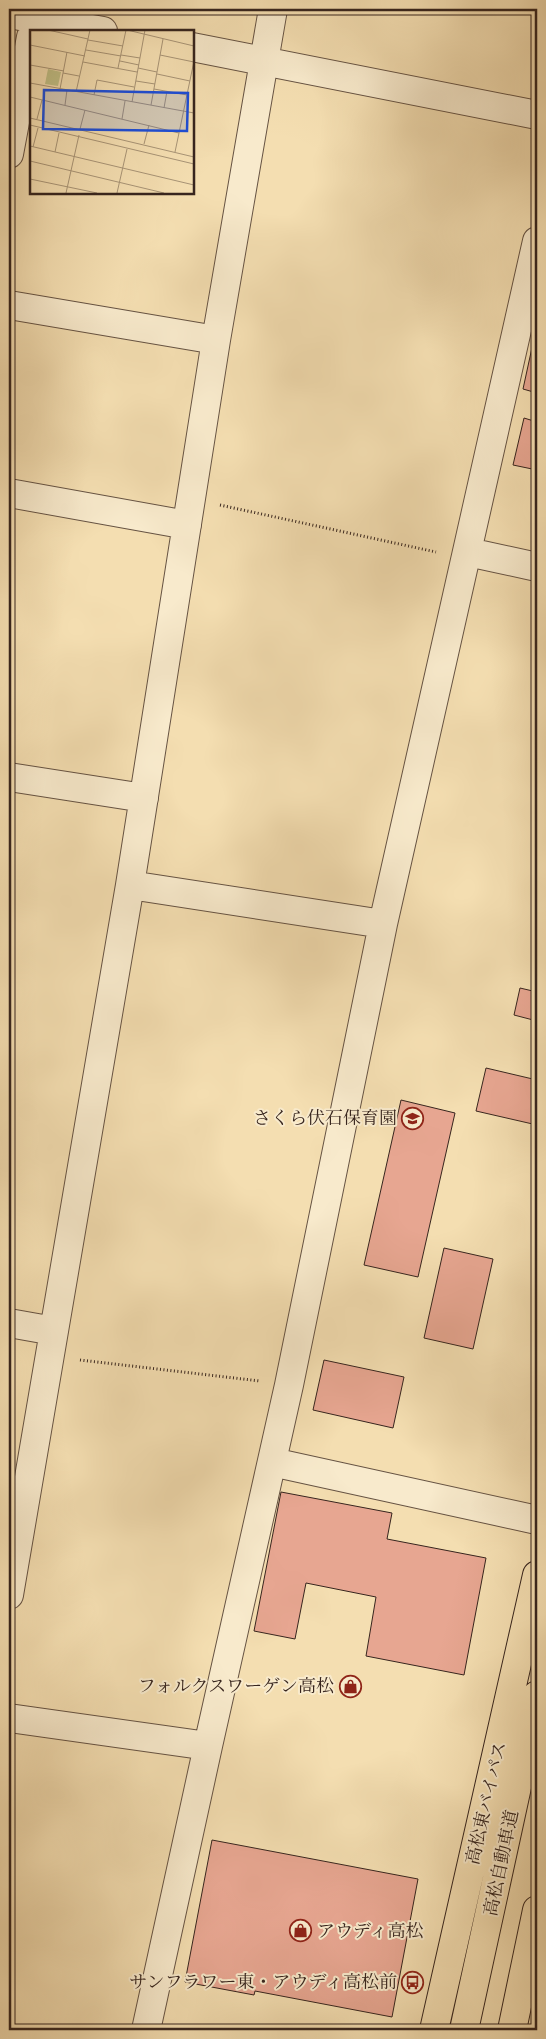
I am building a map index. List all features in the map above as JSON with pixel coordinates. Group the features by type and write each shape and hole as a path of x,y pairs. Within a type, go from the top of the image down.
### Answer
{"highway":[{"name":"高松東バイパス","path":"434,2030 537,1575"},
{"name":"高松自動車道","path":"464,2030 537,1695"},
{"path":"512,2030 537,1910"}],"street":[{"path":"10,1586 130,885 216,340 273,9"},
{"path":"9,154 27,25 90,30"},
{"path":"194,48 264,60 537,115"},
{"path":"146,2030 289,1385 383,924 537,241"},
{"path":"9,304 216,340"},
{"path":"9,493 187,525"},
{"path":"467,555 537,567"},
{"path":"9,777 144,798"},
{"path":"130,885 383,924"},
{"path":"9,1323 51,1344"},
{"path":"272,1462 537,1520"},
{"path":"9,1718 208,1746"}],"path":[{"path":"191,499 467,555"},
{"path":"51,1344 289,1385"}],"building":[{"path":"533,343 537,344 537,393 523,389"},
{"path":"524,418 537,422 537,470 513,465"},
{"path":"520,988 537,992 537,1021 514,1015"},
{"path":"486,1068 537,1080 537,1125 476,1111"},
{"path":"401,1100 455,1113 418,1277 364,1265"},
{"path":"444,1248 493,1259 473,1349 424,1338"},
{"path":"324,1360 404,1377 393,1428 313,1410"},
{"path":"281,1492 392,1513 387,1539 486,1558 464,1675 366,1656 376,1597 306,1583 295,1639 254,1631"},
{"name":"アウディ高松","path":"212,1840 418,1879 392,2017 255,1991 254,1995 185,1982"}],"place":[{"name":"さくら伏石保育園","path":"413,1118"},
{"name":"フォルクスワーゲン高松","path":"350,1686"},
{"name":"アウディ高松","path":"301,1931"},
{"name":"サンフラワー東・アウディ高松前","path":"413,1982"}]}
